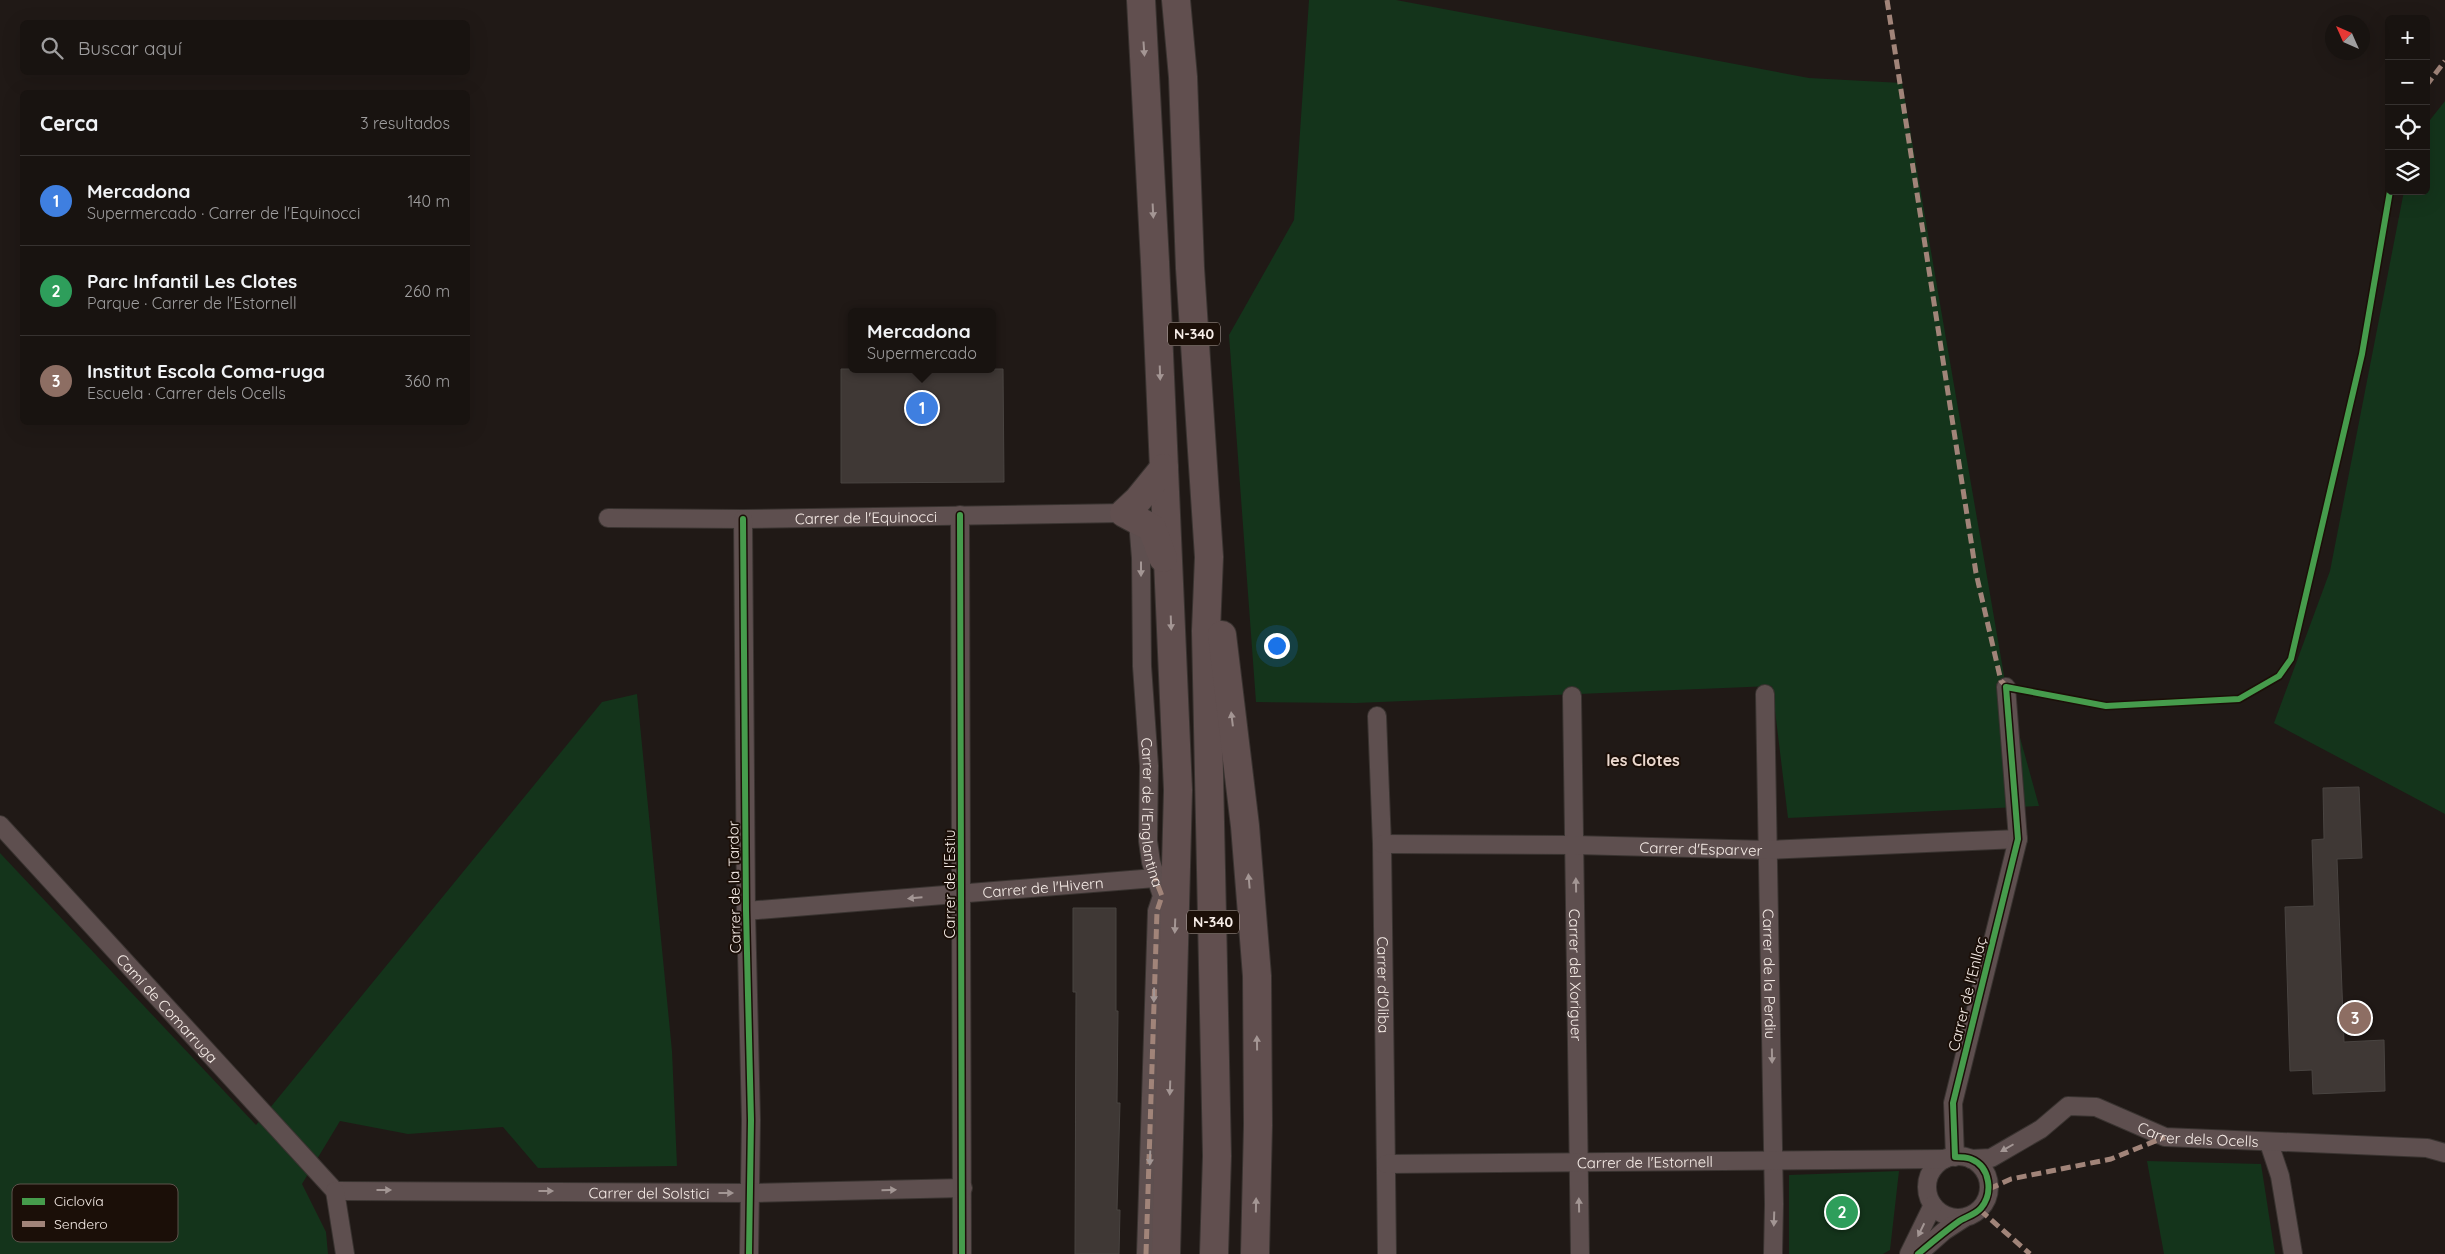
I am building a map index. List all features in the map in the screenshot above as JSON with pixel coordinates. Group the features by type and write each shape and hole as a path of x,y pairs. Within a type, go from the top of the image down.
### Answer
{"main road":[{"path":"1141,0 1148,104 1178,790 1166,1254"},
{"name":"N-340","path":"1176,0 1183,77 1190,268 1209,591 1206,631 1217,1156 1214,1254"},
{"path":"1164,468 1138,500 1131,517 1152,528 1163,555 1170,586"},
{"path":"1209,591 1222,635 1245,826 1257,976 1258,1125 1255,1254"}],"street":[{"name":"Carrer de l'Equinocci","path":"608,518 743,519 960,515 1131,517"},
{"name":"Carrer de l'Estiu","path":"960,515 962,1254"},
{"name":"Carrer de l'Englantina","path":"1131,517 1141,558 1142,666 1149,766 1148,841 1155,878 1162,896 1157,911 1146,1254"},
{"name":"Carrer de la Tardor","path":"743,519 746,561 746,911 750,1193 749,1254"},
{"name":"Carrer de l'Enllaç","path":"1957,1158 1954,1103 2018,839 2006,687"},
{"name":"Carrer de la Perdiu","path":"1765,694 1769,850 1773,1254"},
{"name":"Carrer del Xoriguer","path":"1572,696 1580,1254"},
{"name":"Carrer d'Oliba","path":"1377,716 1382,844 1387,1254"},
{"path":"1155,878 1165,854 1169,806 1178,790"},
{"name":"Camí de Comarruga","path":"0,825 335,1191"},
{"name":"Carrer d'Esparver","path":"1382,844 1575,845 1769,850 2018,839"},
{"name":"Carrer de l'Hivern","path":"746,911 1155,878"},
{"name":"Carrer dels Ocells","path":"1957,1158 1991,1158 2041,1128 2068,1106 2096,1107 2165,1137 2269,1143 2427,1148 2445,1154"},
{"path":"2269,1143 2280,1176 2293,1254"},
{"path":"1904,1158 1928,1181"},
{"path":"1918,1254 1944,1231 1980,1210 1986,1201 1989,1189 1987,1175 1980,1165 1957,1158 1935,1167 1928,1181 1928,1193 1933,1205 1943,1214 1953,1218 1964,1218"},
{"name":"Carrer de l'Estornell","path":"1386,1164 1578,1164 1957,1158"},
{"name":"Carrer del Solstici","path":"335,1191 750,1193 962,1188"},
{"path":"335,1191 345,1254"},
{"path":"1909,1254 1933,1205"}],"green space":[{"path":"1309,0 1396,0 1809,78 1902,83 2006,687 2039,806 1788,818 1772,686 1356,703 1256,702 1229,335 1294,220"},
{"path":"2445,101 2445,814 2274,723 2330,571 2403,195 2430,195 2430,120"},
{"path":"637,694 672,1051 677,1166 538,1168 503,1127 408,1134 340,1121 302,1184 326,1232 328,1254 0,1254 0,853 256,1125 602,702"},
{"path":"2147,1161 2261,1164 2275,1254 2164,1254"},
{"path":"1899,1171 1890,1250 1883,1254 1789,1254 1789,1175"}],"building":[{"path":"841,369 848,369 848,373 996,373 996,369 1003,369 1004,482 841,483"},
{"path":"2359,787 2362,858 2337,859 2344,1042 2384,1040 2385,1091 2313,1094 2312,1070 2290,1071 2285,907 2314,906 2312,840 2324,839 2323,788"},
{"path":"1073,908 1116,908 1117,1103 1120,1103 1117,1210 1120,1210 1119,1254 1075,1254 1076,992 1073,992"}],"marked path":[{"path":"1887,0 1976,573 2001,681 2009,688"},
{"path":"2430,81 2445,61"},
{"path":"1146,1254 1157,911 1162,896 1155,878"},
{"path":"1989,1189 2011,1179 2111,1159 2165,1137"},
{"path":"1980,1210 2030,1254"}],"cycle path":[{"path":"1918,1254 1958,1222 1979,1210 1987,1196 1988,1181 1983,1168 1971,1159 1955,1157 1953,1103 2018,839 2006,687 2106,706 2239,699 2279,676 2291,659 2362,354 2389,195"},
{"path":"960,515 962,1254"},
{"path":"743,519 746,911 751,1120 749,1254"}],"place":[{"name":"Mercadona","path":"922,408"},
{"name":"Institut Escola Coma-ruga","path":"2355,1018"},
{"name":"Parc Infantil Les Clotes","path":"1842,1212"}],"district":[{"name":"les Clotes","path":"1643,760"}]}
